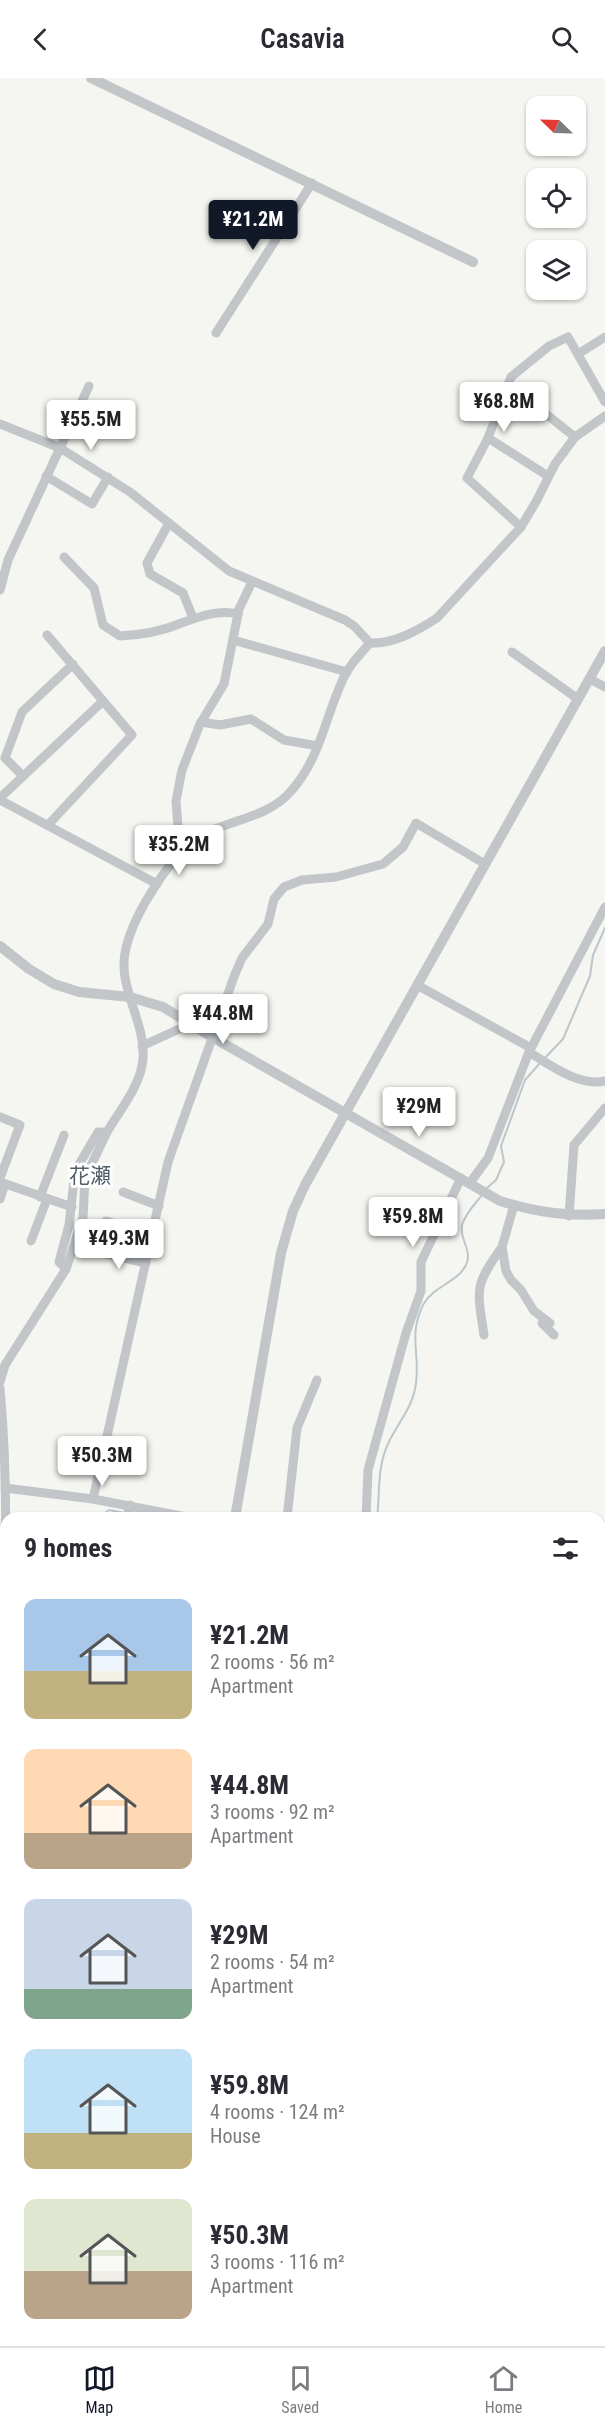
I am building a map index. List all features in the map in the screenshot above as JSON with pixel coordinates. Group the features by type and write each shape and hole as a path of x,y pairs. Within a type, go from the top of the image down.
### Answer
{"street":[{"path":"91,78 473,262"},
{"path":"216,333 312,183"},
{"path":"578,354 605,337"},
{"path":"521,527 467,478 488,438 511,377 549,346 568,338 605,402"},
{"path":"508,384 575,436"},
{"path":"0,590 8,560 89,386"},
{"path":"0,424 60,448 108,477 229,571 345,620 370,643 383,643 402,637 437,618 521,527 548,476 575,436 605,416"},
{"path":"488,438 548,476"},
{"path":"46,476 92,504 108,477"},
{"path":"169,523 147,563 147,569 150,574 183,593 193,618"},
{"path":"64,557 94,588 103,626 120,636 178,625 193,618 228,611 238,614"},
{"path":"180,852 176,801 182,770 201,722 224,684 238,614 252,582"},
{"path":"47,635 132,735 48,825"},
{"path":"233,640 346,672"},
{"path":"0,1382 5,1365 66,1269 82,1218 85,1178 107,1132 137,1081 143,1058 140,1028 123,969 132,929 157,884 180,852 205,833 263,812 291,792 312,762 346,672 370,643"},
{"path":"236,1512 286,1232 305,1185 605,651"},
{"path":"512,652 578,699"},
{"path":"24,777 5,758 22,712 73,664"},
{"path":"590,679 605,687"},
{"path":"103,701 0,799 157,884"},
{"path":"201,722 220,725 251,719 284,740 318,746"},
{"path":"93,1499 168,1162 239,966 265,930 274,899 284,887 302,880 336,877 383,864 403,847 416,823 485,864"},
{"path":"366,1512 368,1470 406,1333 421,1291 421,1262 474,1186 488,1158 530,1050 605,907"},
{"path":"0,946 29,969 54,984 96,995 130,997 163,1007 474,1186 514,1205 557,1215 605,1214"},
{"path":"417,985 572,1076 597,1083 605,1081"},
{"path":"142,1046 190,1024"},
{"path":"569,1216 574,1145 605,1108"},
{"path":"0,1118 20,1125 2,1181 0,1199"},
{"path":"66,1269 59,1262 72,1208 77,1168 98,1132 107,1132"},
{"path":"31,1241 64,1135"},
{"path":"2,1181 72,1208"},
{"path":"123,1192 159,1206"},
{"path":"484,1335 478,1292 480,1283 502,1247 514,1205"},
{"path":"106,1221 152,1235"},
{"path":"502,1247 503,1258 511,1280 521,1290 537,1318 554,1335"},
{"path":"98,1252 146,1263"},
{"path":"534,1311 550,1323"},
{"path":"288,1512 297,1428 317,1380"},
{"path":"0,1388 3,1512"},
{"path":"3,1486 161,1512"},
{"path":"128,1512 130,1506"}],"waterway":[{"path":"544,1059 563,1039 590,976 593,955 605,928"},
{"path":"487,1188 496,1180 504,1162 501,1146 525,1080 540,1063"},
{"path":"377,1512 380,1473 384,1455 390,1439 410,1404 415,1389 417,1378 415,1338 418,1317 427,1299 457,1276 466,1265 468,1255 462,1235 462,1225 482,1195"},
{"path":"106,1512 109,1510 120,1512"}],"district":[{"name":"花瀬","path":"90,1176"}]}
